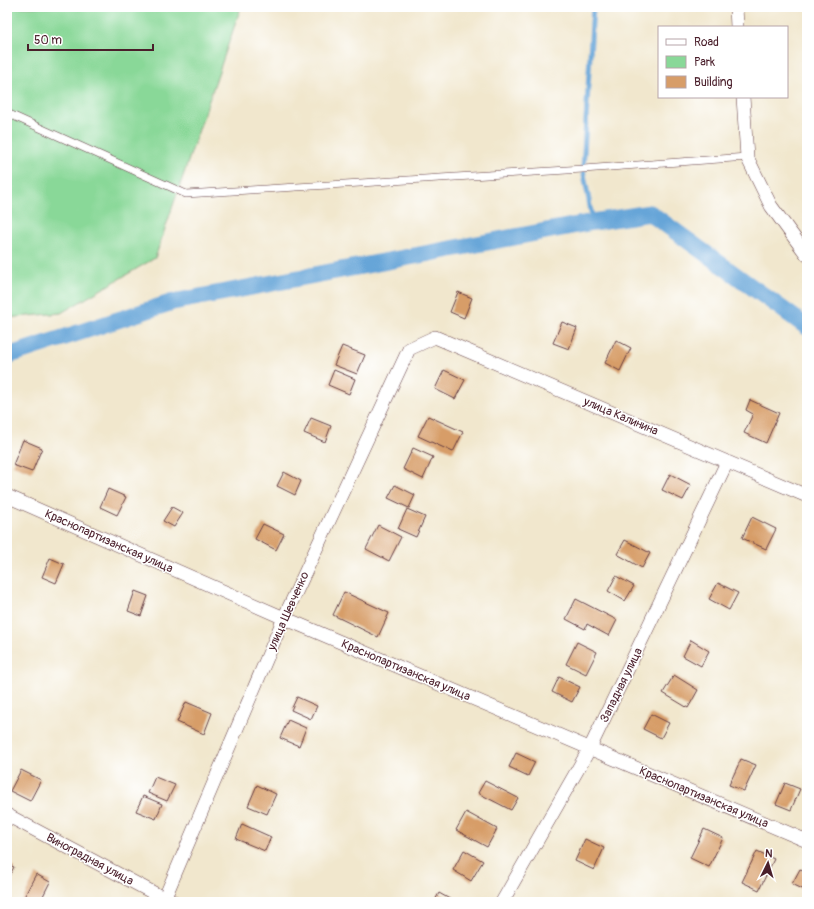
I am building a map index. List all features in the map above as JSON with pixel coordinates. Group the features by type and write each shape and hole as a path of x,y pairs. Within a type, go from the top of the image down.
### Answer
{"street":[{"path":"736,7 737,26"},
{"path":"743,98 748,157 771,206 807,255"},
{"name":"улица Калинина","path":"435,337 807,496"},
{"name":"улица Шевченко","path":"167,901 284,618 409,349 435,337"},
{"name":"Западная улица","path":"502,902 590,748 727,462"},
{"name":"Краснопартизанская улица","path":"7,496 284,618 807,841"},
{"name":"Виноградная улица","path":"7,815 167,901"}],"lane":[{"path":"7,113 186,194 748,157"}],"green space":[{"path":"7,7 241,7 155,258 61,313 7,318"}],"building":[{"path":"458,292 472,298 464,318 450,312"},
{"path":"562,322 577,328 569,349 553,343"},
{"path":"616,340 631,348 620,371 605,363"},
{"path":"342,346 365,355 357,374 334,365"},
{"path":"334,370 355,379 349,394 328,385"},
{"path":"444,370 465,380 455,399 435,389"},
{"path":"750,400 779,413 766,443 744,433 753,414 746,410"},
{"path":"428,416 463,432 453,452 418,436"},
{"path":"311,418 331,426 325,442 304,433"},
{"path":"23,440 42,448 32,472 13,465"},
{"path":"413,448 433,457 423,479 403,469"},
{"path":"284,472 301,481 295,495 277,486"},
{"path":"670,474 691,485 683,500 662,490"},
{"path":"395,485 415,495 409,508 388,498"},
{"path":"108,489 126,497 117,515 100,507"},
{"path":"172,507 183,513 174,527 163,521"},
{"path":"407,509 425,517 416,537 398,529"},
{"path":"752,517 776,529 766,549 742,538"},
{"path":"263,524 284,534 276,550 255,539"},
{"path":"378,525 401,537 389,561 366,549"},
{"path":"625,540 650,553 642,568 617,554"},
{"path":"50,558 64,564 56,583 42,577"},
{"path":"616,576 634,586 625,601 608,591"},
{"path":"718,583 738,593 729,610 709,599"},
{"path":"135,591 148,596 141,616 128,611"},
{"path":"344,592 389,613 378,637 333,615"},
{"path":"576,599 617,620 609,636 587,624 585,629 566,619"},
{"path":"691,640 709,651 701,666 683,656"},
{"path":"577,642 597,652 586,674 566,664"},
{"path":"674,675 698,690 688,708 663,693"},
{"path":"559,677 580,687 572,702 552,692"},
{"path":"297,697 317,706 311,719 291,710"},
{"path":"186,702 212,713 204,734 177,722"},
{"path":"651,714 669,723 661,738 643,729"},
{"path":"288,720 306,728 299,746 280,738"},
{"path":"516,753 535,762 528,776 509,767"},
{"path":"741,759 756,765 744,791 729,785"},
{"path":"21,770 41,780 30,801 10,791"},
{"path":"155,777 175,785 167,801 148,793"},
{"path":"485,781 518,798 511,810 478,793"},
{"path":"785,783 800,789 791,810 776,804"},
{"path":"257,785 276,794 267,814 248,806"},
{"path":"143,796 162,804 156,819 136,811"},
{"path":"466,812 497,829 487,847 456,830"},
{"path":"242,824 271,837 265,851 236,839"},
{"path":"704,829 723,838 709,867 690,858"},
{"path":"585,839 604,848 594,870 575,861"},
{"path":"464,850 483,861 471,881 453,870"},
{"path":"757,851 774,859 759,890 742,882"},
{"path":"7,864 14,867 7,880"},
{"path":"800,869 807,872 807,891 792,884"},
{"path":"36,874 50,882 40,902 24,902 22,901"},
{"path":"439,893 455,902 434,902"}],"waterway":[{"path":"593,7 583,169 593,222"},
{"path":"7,356 173,302 593,222 650,213 807,327"}]}
